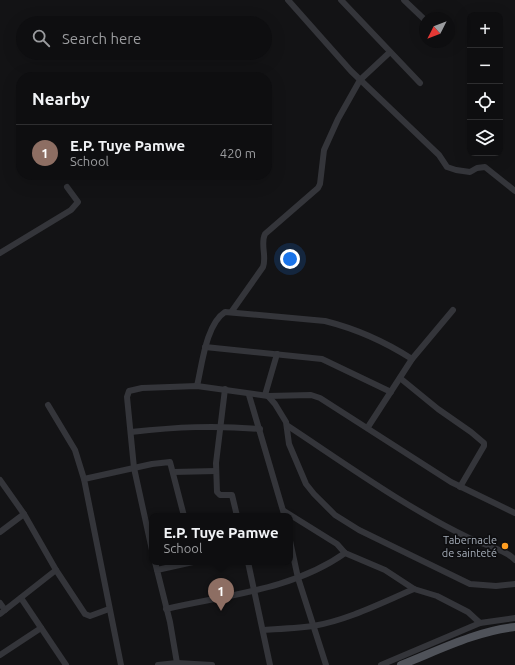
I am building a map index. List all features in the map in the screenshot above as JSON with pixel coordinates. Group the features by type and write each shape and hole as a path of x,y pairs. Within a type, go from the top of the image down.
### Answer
{"main road":[{"path":"401,665 478,636 515,627"}],"street":[{"path":"288,0 313,30 360,80 438,155 447,167 466,173 474,171 477,168 485,167 515,191"},
{"path":"341,0 420,83"},
{"path":"408,1 419,13"},
{"path":"232,311 263,267 265,262 263,241 266,234 320,184 322,157 327,142 360,80 390,52"},
{"path":"0,253 71,210 78,202 67,187"},
{"path":"368,427 412,359 453,310"},
{"path":"198,386 205,348 214,323 219,316 225,312 232,311 259,316 325,321 375,338 412,359"},
{"path":"205,348 322,359 391,392"},
{"path":"267,396 278,354"},
{"path":"400,378 438,409 484,443 460,487"},
{"path":"149,536 134,468 127,397 129,391 142,388 198,386 267,396 311,395 320,398 368,427 460,487 515,513"},
{"path":"225,389 216,471 217,492 220,495 232,495 236,513"},
{"path":"249,394 284,513"},
{"path":"267,396 282,414 288,426 289,444 306,484 324,506 344,522 470,584 496,586 515,584"},
{"path":"48,404 75,450 84,479 121,665"},
{"path":"131,432 184,426 221,426 260,429"},
{"path":"288,426 404,502 459,534 480,544 510,554 515,560"},
{"path":"84,479 168,461 172,464 183,513"},
{"path":"173,472 216,471"},
{"path":"0,480 24,514 56,570 87,616 109,609"},
{"path":"0,532 24,514"},
{"path":"293,518 337,544 345,553 385,570 414,589 437,596 468,612 480,623"},
{"path":"166,609 254,591 298,578 345,553"},
{"path":"293,555 298,578 326,665"},
{"path":"156,565 170,622 177,663"},
{"path":"157,570 180,565"},
{"path":"249,565 264,630 270,665"},
{"path":"0,603 2,612 56,570"},
{"path":"264,630 313,626 353,614 414,589"},
{"path":"21,598 66,665"},
{"path":"381,665 480,623 515,618"},
{"path":"0,655 41,628"},
{"path":"407,653 410,661"},
{"path":"158,665 177,663 212,665"}],"place":[{"name":"Tabernacle de sainteté","path":"505,546"},
{"name":"E.P. Tuye Pamwe","path":"221,611"}]}
